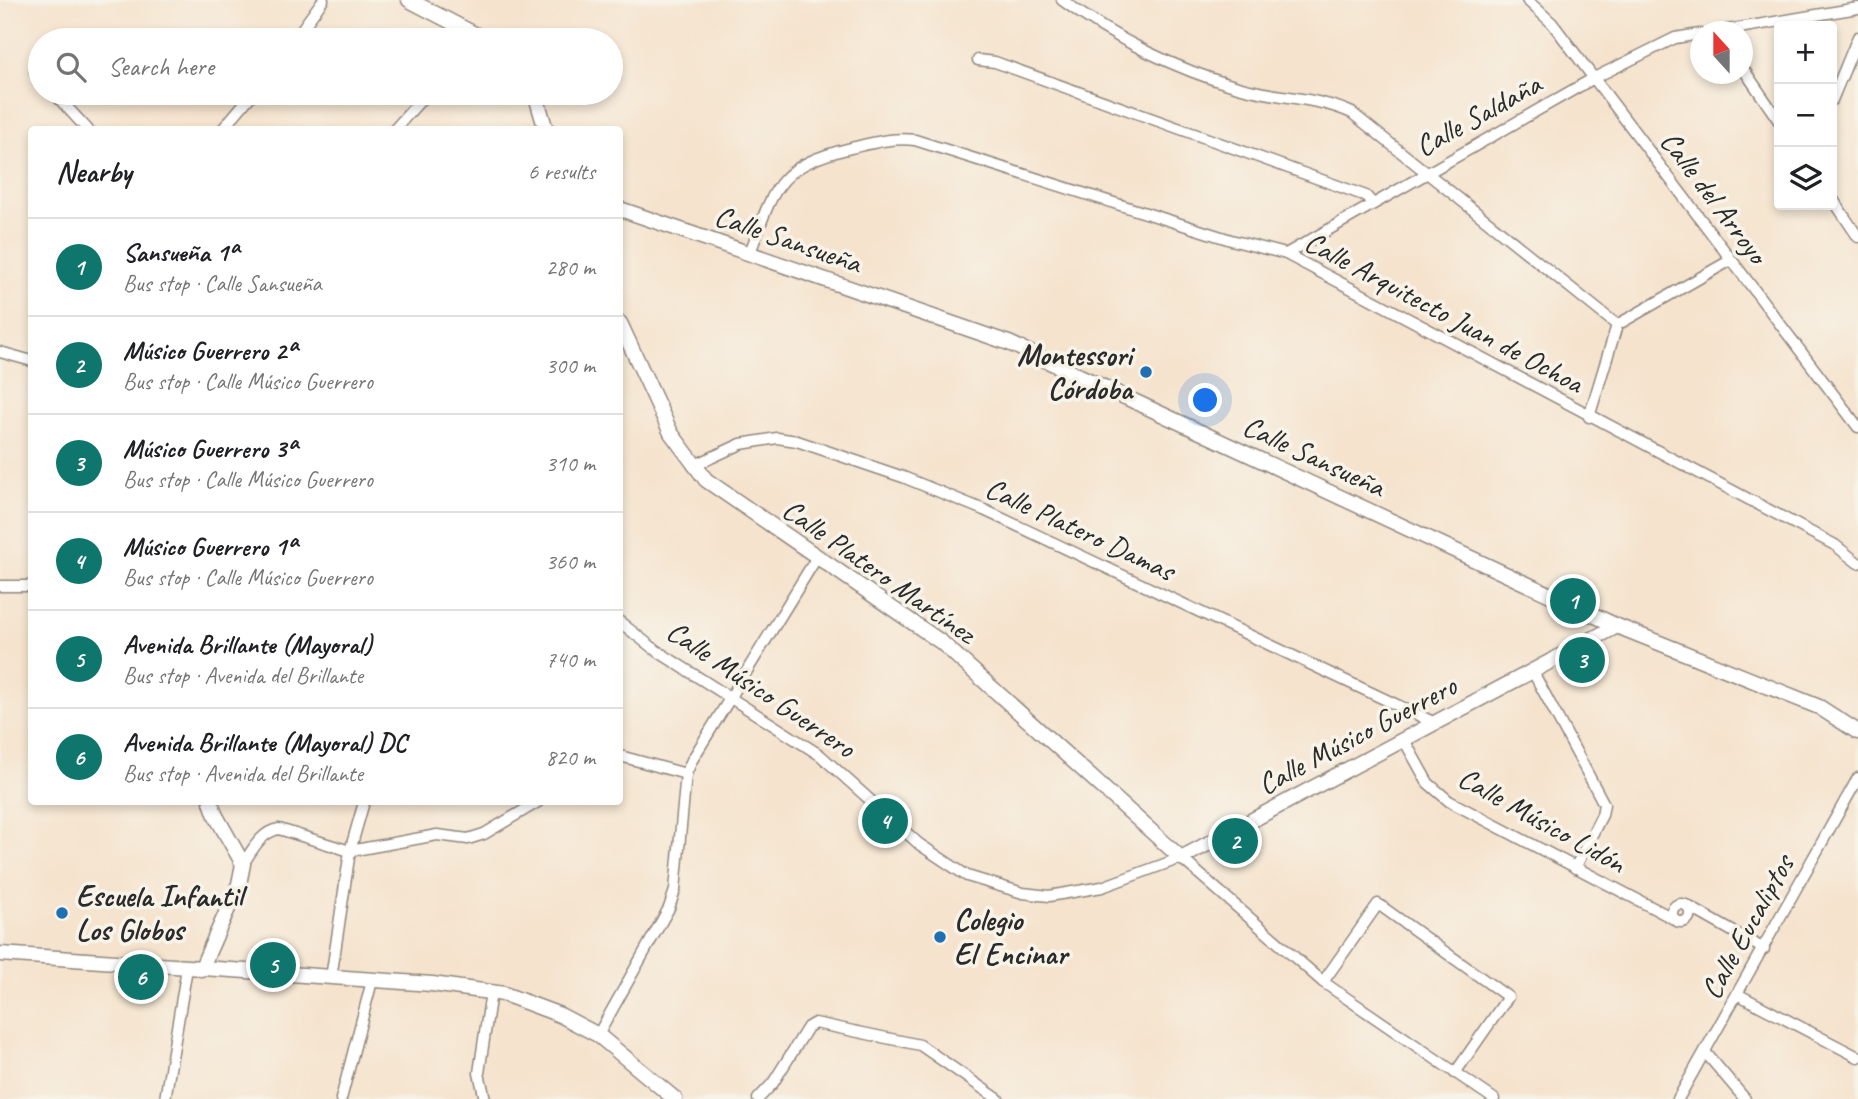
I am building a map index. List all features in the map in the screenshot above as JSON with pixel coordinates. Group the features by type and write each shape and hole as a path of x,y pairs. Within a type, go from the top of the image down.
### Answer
{"street":[{"path":"303,28 323,0"},
{"path":"409,0 459,28"},
{"path":"1062,0 1083,16 1175,64 1238,87 1343,109 1427,172 1617,325"},
{"name":"Calle del Arroyo","path":"1527,0 1552,23 1858,427"},
{"path":"1753,25 1858,8"},
{"name":"Calle Saldaña","path":"1286,254 1594,78 1675,38 1690,36"},
{"path":"1837,88 1858,37"},
{"path":"978,60 995,62 1366,196 1372,203"},
{"path":"1753,82 1774,114"},
{"path":"65,105 84,126"},
{"path":"225,126 243,105"},
{"path":"398,126 416,105"},
{"path":"539,105 545,126"},
{"name":"Calle Arquitecto Juan de Ochoa","path":"750,253 770,198 791,171 821,155 879,141 905,139 1231,240 1286,254 1589,417 1835,545 1858,563"},
{"path":"1837,206 1858,237"},
{"name":"Calle Sansueña","path":"623,210 1009,342 1617,626 1796,696 1858,732"},
{"path":"1589,417 1617,325 1731,260"},
{"name":"Calle Platero Martínez","path":"623,329 671,433 693,466 718,490 941,642 1181,858"},
{"path":"0,352 28,360"},
{"name":"Calle Platero Damas","path":"693,466 741,444 777,438 797,441 890,473 984,510 1435,723"},
{"path":"598,1035 668,908 675,890 686,774 729,698 817,557"},
{"path":"0,586 28,586"},
{"name":"Calle Músico Guerrero","path":"623,624 729,698 820,755 945,865 976,880 1049,897 1102,887 1181,858 1617,626"},
{"path":"1533,672 1604,804 1602,815 1575,868"},
{"name":"Calle Músico Lidón","path":"1404,740 1428,783 1449,801 1678,921 1673,917 1673,908 1678,904 1686,905 1764,949"},
{"path":"623,756 686,774"},
{"name":"Calle Eucaliptos","path":"1678,1099 1739,995 1858,778"},
{"path":"213,805 216,816 243,864"},
{"path":"331,978 350,851 363,805"},
{"path":"165,1099 194,968 239,884 243,864 262,837 279,829 350,851 437,835 468,839 484,834 533,805"},
{"path":"1181,858 1323,982 1494,1099"},
{"path":"1323,982 1378,904 1508,997 1455,1073"},
{"path":"0,954 492,992 529,1002 598,1035 675,1099"},
{"path":"341,1099 372,981"},
{"path":"485,1099 479,1073 492,992"},
{"path":"1739,995 1858,1057"},
{"path":"758,1099 773,1083 808,1027 815,1023 920,1045 998,1099"},
{"path":"1705,1052 1745,1099"}],"place":[{"name":"Montessori Córdoba","path":"1146,372"},
{"name":"Sansueña 1ª","path":"1573,601"},
{"name":"Músico Guerrero 3ª","path":"1582,660"},
{"name":"Músico Guerrero 1ª","path":"885,821"},
{"name":"Músico Guerrero 2ª","path":"1235,841"},
{"name":"Escuela Infantil Los Globos","path":"62,913"},
{"name":"Colegio El Encinar","path":"940,937"},
{"name":"Avenida Brillante (Mayoral)","path":"273,965"},
{"name":"Avenida Brillante (Mayoral) DC","path":"141,977"}]}
